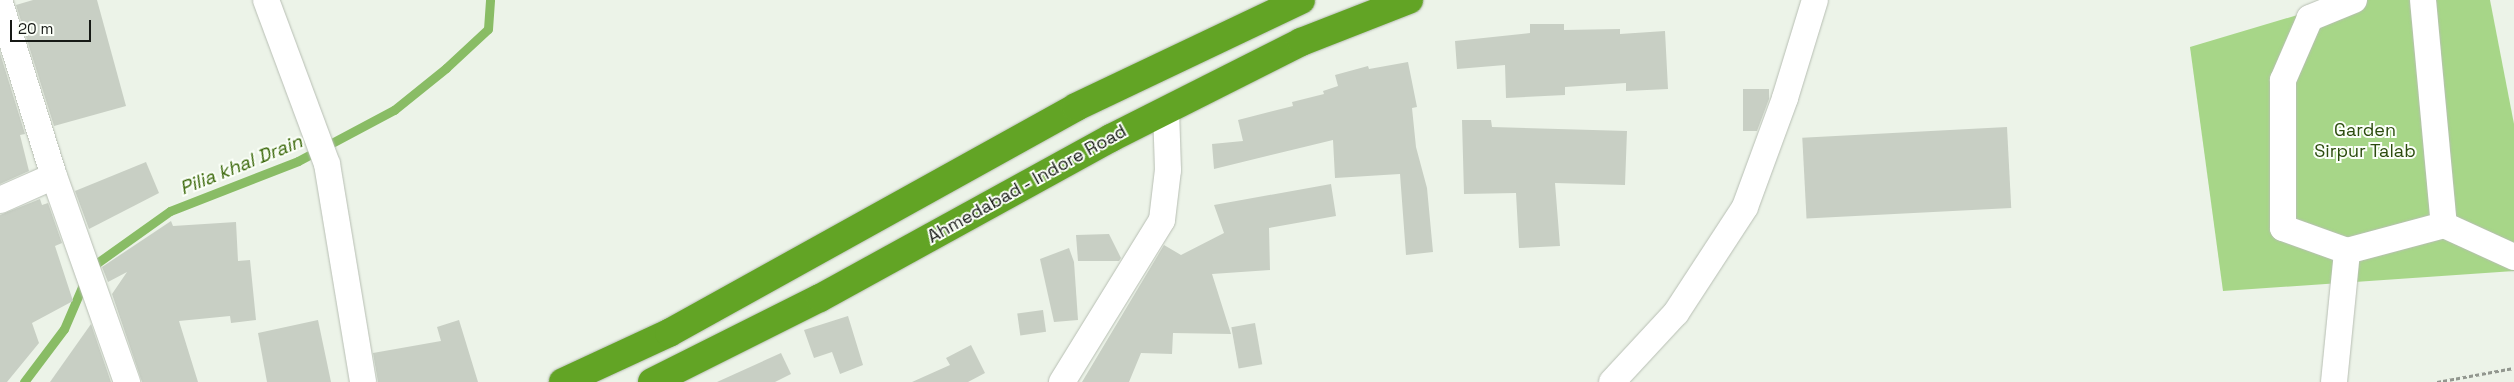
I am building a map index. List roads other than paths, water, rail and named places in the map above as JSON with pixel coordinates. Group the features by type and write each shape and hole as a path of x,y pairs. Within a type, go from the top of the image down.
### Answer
{"highway":[{"path":"563,382 668,333 1076,107 1301,0"},
{"name":"Ahmedabad - Indore Road","path":"652,382 820,298 1166,110 1301,42 1409,0"}],"street":[{"path":"266,0 327,164 363,382"},
{"path":"1612,382 1676,313 1745,207 1785,98 1815,0"},
{"path":"2354,0 2310,18 2283,80 2283,228 2347,251 2444,225 2514,257"},
{"path":"2423,0 2444,225"},
{"path":"0,3 54,176 127,382"},
{"path":"1062,382 1162,220 1168,170 1166,110"},
{"path":"0,200 54,176"},
{"path":"2334,382 2347,251"}],"waterway":[{"name":"Pilia khal Drain","path":"90,268 170,211 298,161 394,110 446,68 488,29 490,0"},
{"name":"Pilia khal Drain","path":"24,382 64,329 85,280"}],"park label":[{"name":"Garden Sirpur Talab","path":"2365,141"}]}
